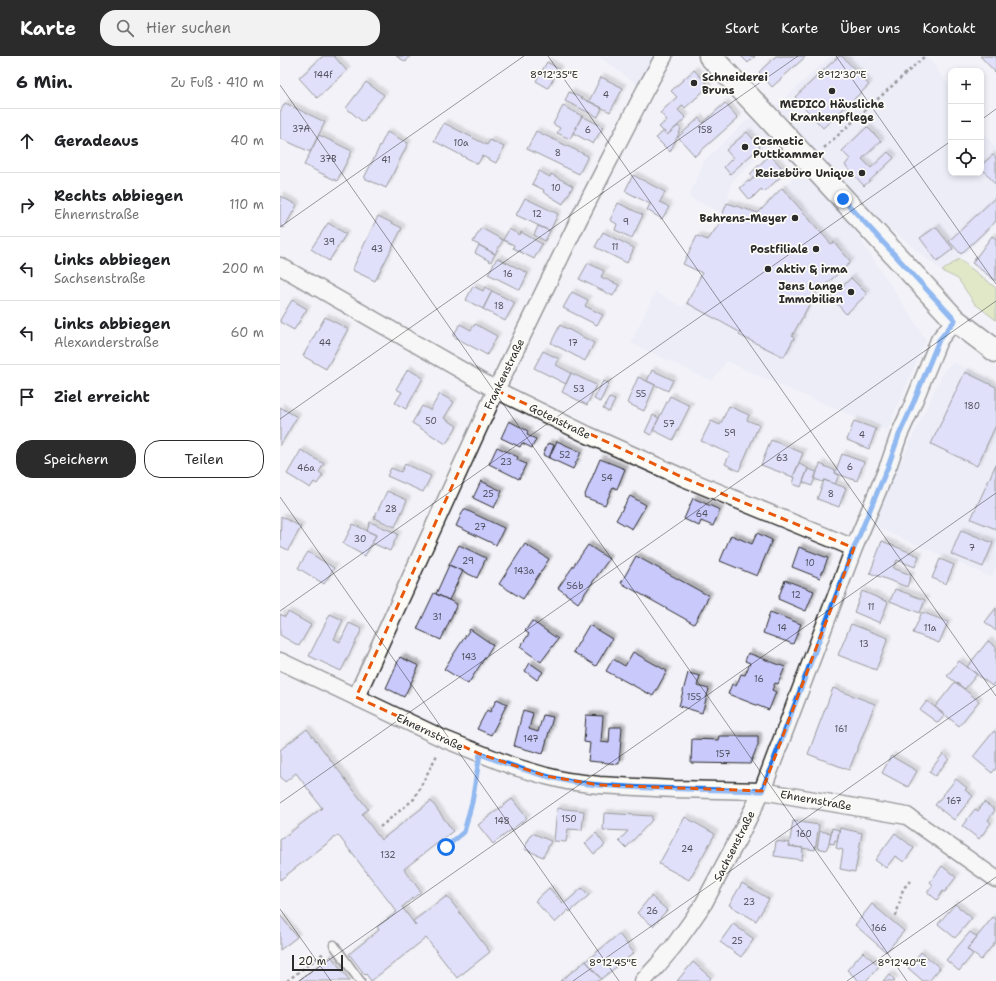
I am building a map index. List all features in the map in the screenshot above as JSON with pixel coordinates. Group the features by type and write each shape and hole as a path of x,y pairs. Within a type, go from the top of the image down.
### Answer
{"street":[{"name":"Frankenstraße","path":"356,697 496,390 579,219 664,56"},
{"path":"710,56 780,129 955,320 996,351"},
{"name":"Gotenstraße","path":"280,266 496,390 588,435 684,478 854,548"},
{"name":"Sachsenstraße","path":"643,981 673,948 700,909 762,791 854,548 889,464 899,435 939,340 955,320"},
{"name":"Ehnernstraße","path":"280,661 444,739 512,766 546,776 567,781 599,785 762,791 907,816 996,880"}],"lane":[{"path":"334,945 360,981"}],"path":[{"path":"824,148 925,56"},
{"path":"380,826 414,799 440,749"},
{"path":"446,847 464,832 472,802 480,754"},
{"path":"896,916 903,889 910,881"},
{"path":"287,981 334,945"}],"highlighted area":[{"path":"496,390 684,478 854,548 762,791 599,785 546,776 480,754 356,697"}],"shaded area":[{"path":"598,56 664,56 645,90"},
{"path":"831,56 927,56 948,84 948,176 984,176 984,132 996,149 996,224 959,259 942,271 810,163 926,339 887,430 779,385 727,361 712,381 631,343 655,292 683,307 687,303 702,274 683,264 697,236 708,240 724,217 722,213 689,197 704,161 760,108 766,115","holes":["784,134 809,162 758,213 727,203 731,183"]},
{"path":"954,362 996,383 996,568 991,577 871,525 945,369"}],"green space":[{"path":"959,259 996,288 996,320 975,304 958,279 942,271"}],"building":[{"path":"323,56 334,56 347,71 317,98 299,78"},
{"path":"396,56 409,56 406,62"},
{"path":"741,56 755,56 748,63"},
{"path":"776,56 805,57 772,87 759,72"},
{"name":"MEDICO Häusliche Krankenpflege","path":"839,56 842,56 869,85 823,128 795,97"},
{"path":"980,56 996,56 996,73"},
{"path":"547,62 559,69 548,88 536,81"},
{"path":"694,70 709,86 685,108 683,105 678,110 686,118 667,135 659,127 667,120 660,113 677,97 671,91"},
{"path":"601,77 623,88 610,112 589,101"},
{"path":"366,82 384,95 363,122 346,108"},
{"path":"569,92 602,108 598,117 565,101"},
{"path":"285,103 325,122 310,152 280,138 280,112"},
{"path":"725,103 738,118 695,156 678,137 699,118 703,123"},
{"path":"563,106 582,116 570,139 557,133 560,128 553,124"},
{"path":"582,116 603,127 593,144 573,133"},
{"path":"444,123 487,145 490,140 504,147 496,163 482,156 478,164 434,141"},
{"path":"678,126 681,129 670,152 656,138 664,131 667,135"},
{"path":"867,127 881,141 862,159 871,168 888,152 894,158 864,186 845,165 850,159 842,151"},
{"path":"536,131 588,156 579,174 527,149"},
{"path":"387,132 408,143 386,188 364,178"},
{"path":"747,132 760,147 730,174 724,167 733,158 726,150"},
{"path":"319,135 352,151 337,181 304,165"},
{"path":"770,155 786,172 764,192 761,189 750,200 740,188 754,178 750,174"},
{"path":"993,155 996,158 996,185 984,171 984,162"},
{"path":"539,171 550,177 551,174 573,186 563,204 543,192 544,190 532,184"},
{"path":"633,175 665,192 660,202 669,207 662,219 647,210 650,204 625,191"},
{"name":"aktiv & irma","path":"782,188 831,244 834,242 851,262 815,294 792,336 794,338 784,357 739,335 741,333 687,303 702,273 683,264 697,236 708,240 724,217 723,213 727,203 758,213"},
{"path":"280,196 297,205 284,228 280,226"},
{"path":"996,197 996,221 961,254 949,241"},
{"path":"525,198 558,214 550,231 516,215"},
{"path":"618,203 643,215 632,238 615,230 617,224 610,220"},
{"path":"378,216 402,228 375,281 352,270"},
{"path":"328,223 346,234 329,261 311,249"},
{"path":"538,226 550,231 545,241 534,235"},
{"path":"936,227 953,249 937,261 920,238"},
{"path":"481,228 503,240 495,254 473,242"},
{"path":"509,229 520,235 521,232 542,244 534,259 513,248 514,245 503,240"},
{"path":"603,232 634,248 627,263 595,247"},
{"path":"992,236 996,239 996,281 972,263"},
{"path":"479,245 495,254 491,262 475,253"},
{"path":"497,258 528,273 520,290 488,274"},
{"path":"588,263 604,271 601,277 619,285 613,296 579,279"},
{"path":"851,278 867,294 846,314 831,297"},
{"path":"473,286 483,291 485,287 492,291 483,309 466,300"},
{"path":"492,291 515,303 505,321 483,309"},
{"path":"572,292 588,300 585,306 603,315 597,325 563,308"},
{"path":"292,300 307,309 294,330 280,322"},
{"path":"325,317 348,329 326,369 303,356"},
{"path":"460,324 471,330 475,324 497,336 487,355 453,336"},
{"path":"560,325 594,343 585,361 551,343"},
{"path":"543,351 559,359 556,365 571,373 566,384 534,368"},
{"path":"408,369 423,378 406,409 395,403 402,392 396,389"},
{"path":"652,370 673,380 668,391 647,381"},
{"path":"965,372 996,387 996,425 977,466 931,444"},
{"path":"571,373 596,385 587,405 562,392"},
{"path":"638,377 655,385 644,411 627,403"},
{"path":"603,381 609,383 600,402 594,399"},
{"path":"440,394 454,402 444,418 457,426 446,444 412,423 422,406 430,410"},
{"path":"670,396 690,406 673,440 653,430"},
{"path":"609,398 615,400 609,412 603,409"},
{"path":"729,406 749,415 747,420 759,425 739,471 725,464 730,454 701,441 711,421 720,425"},
{"path":"280,407 297,417 280,446"},
{"path":"653,415 659,418 651,435 645,432"},
{"path":"509,421 528,431 527,435 536,439 532,448 522,443 520,447 501,438"},
{"path":"854,421 876,429 869,449 847,440"},
{"path":"771,440 803,453 793,477 761,465"},
{"path":"557,441 581,452 573,469 549,458"},
{"path":"548,443 554,445 549,458 543,455"},
{"path":"497,447 518,457 517,460 526,464 519,479 489,464"},
{"path":"301,450 324,464 319,472 323,475 317,484 314,482 310,488 287,474"},
{"path":"842,454 864,462 857,481 835,473"},
{"path":"600,459 625,469 617,489 613,487 605,505 584,497"},
{"path":"405,464 431,476 423,492 387,476 391,468 401,472"},
{"path":"799,464 808,468 801,487 793,484 795,477 793,477"},
{"path":"820,464 836,471 835,473 839,475 835,484 824,480 823,482 814,479"},
{"path":"996,464 996,529 971,519"},
{"path":"808,469 817,472 812,486 803,482"},
{"path":"824,480 846,488 839,507 817,499"},
{"path":"481,481 502,491 494,508 473,498"},
{"path":"387,491 407,500 395,527 374,518"},
{"path":"630,496 646,505 632,529 616,520"},
{"path":"693,498 720,510 713,526 701,521 699,526 684,519"},
{"path":"464,509 504,528 496,545 456,526"},
{"path":"281,516 301,527 288,550 280,546"},
{"path":"370,522 398,534 390,551 372,543 376,535 367,531"},
{"path":"353,524 376,535 365,556 343,544"},
{"path":"961,530 993,543 983,567 951,554"},
{"path":"757,533 772,540 757,576 720,561 731,535 752,544"},
{"path":"882,541 919,556 915,567 897,560 893,568 911,575 907,587 870,573"},
{"path":"525,544 549,559 523,599 499,584"},
{"path":"459,545 486,558 477,578 449,565"},
{"path":"588,545 609,559 578,603 558,588"},
{"path":"799,547 828,558 820,578 792,567"},
{"path":"308,552 334,568 324,584 298,568"},
{"path":"636,556 709,596 694,624 621,583"},
{"path":"940,559 954,565 946,584 932,578"},
{"path":"449,565 463,571 449,600 436,594"},
{"path":"785,580 814,591 806,611 778,599"},
{"path":"895,589 925,600 920,613 890,601"},
{"path":"862,591 888,602 880,623 854,612"},
{"path":"434,593 457,604 441,640 417,629"},
{"path":"996,608 996,631 985,622"},
{"path":"288,612 311,625 299,646 280,635 280,614 285,617"},
{"path":"770,612 801,624 793,644 763,633"},
{"path":"922,612 948,622 939,643 913,633"},
{"path":"330,614 343,620 334,639 340,642 349,623 362,629 341,671 309,656"},
{"path":"532,621 558,639 541,662 520,647 529,634 525,631"},
{"path":"851,624 888,638 876,670 838,655"},
{"path":"589,625 612,639 596,666 573,652"},
{"path":"470,629 493,645 468,684 444,669"},
{"path":"988,641 996,647 996,680 992,686 967,667"},
{"path":"633,652 667,671 653,696 606,671 613,659 625,666"},
{"path":"748,653 785,667 778,684 775,683 772,690 776,692 769,710 728,694 732,684 736,686 741,674 745,675 750,663 745,661"},
{"path":"400,657 419,666 404,697 386,688"},
{"path":"959,661 977,674 965,689 947,676"},
{"path":"530,663 543,672 537,680 525,671"},
{"path":"688,673 700,676 697,686 709,689 702,713 679,706"},
{"path":"955,682 979,701 959,726 935,707"},
{"path":"833,688 875,704 849,770 808,754"},
{"path":"497,699 507,704 491,735 477,729 487,710 490,712"},
{"path":"927,701 945,715 938,723 920,710"},
{"path":"523,710 533,713 529,729 538,732 543,715 553,717 543,754 514,746"},
{"path":"586,715 603,716 601,742 609,743 610,727 622,727 619,764 588,761 590,743 584,742"},
{"path":"307,729 368,809 362,814 381,840 431,801 453,831 404,869 421,892 402,907 416,926 413,921 447,896 490,952 457,978 426,938 371,981 366,974 365,975 349,954 379,930 377,927 397,912 338,835 280,880 280,840 322,808 296,773 285,782 280,776 280,750"},
{"path":"994,731 996,733 996,768 992,773 973,757"},
{"path":"719,736 758,736 758,745 750,764 691,763 692,739 718,740"},
{"path":"943,754 949,759 935,776 929,772"},
{"path":"891,756 917,771 908,787 882,773"},
{"path":"956,779 967,788 965,790 973,796 954,820 935,805"},
{"path":"512,799 527,818 493,844 478,825"},
{"path":"984,802 995,810 988,820 991,823 979,839 962,826 975,809 978,811"},
{"path":"557,808 584,811 582,830 568,829 566,842 554,841"},
{"path":"604,813 652,816 652,820 626,848 619,841 628,831 603,830"},
{"path":"685,817 715,834 689,880 659,864"},
{"path":"793,821 819,825 815,850 789,846"},
{"path":"832,828 839,830 837,841 835,840 834,844 829,843"},
{"path":"840,828 862,833 855,872 840,869 843,850 836,848"},
{"path":"820,831 831,833 826,850 817,848"},
{"path":"532,833 551,841 543,857 524,849"},
{"path":"596,833 605,845 594,854 585,843"},
{"path":"895,833 914,848 904,862 895,856 886,868 875,860"},
{"path":"776,841 789,843 789,846 803,848 802,860 774,856"},
{"path":"942,866 956,877 937,900 927,892 933,885 930,882"},
{"path":"742,883 769,899 756,921 729,905"},
{"path":"549,888 564,904 582,888 589,895 570,912 568,910 555,923 535,901"},
{"path":"651,896 667,910 653,926 637,913"},
{"path":"872,904 904,931 886,952 855,925"},
{"path":"955,904 972,918 955,938 938,924"},
{"path":"280,915 297,937 280,950"},
{"path":"993,917 996,919 996,941 981,960 967,949"},
{"path":"733,924 754,939 741,957 720,942"},
{"path":"970,932 977,937 967,949 973,954 959,971 946,960"},
{"path":"619,934 634,953 601,979 586,961"},
{"path":"863,952 879,966 866,981 859,981 847,970"},
{"path":"921,952 940,968 929,981 923,981 908,968"},
{"path":"331,956 350,981 298,981"},
{"path":"586,961 601,979 598,981 560,981"},
{"path":"693,962 711,978 708,981 677,981"},
{"path":"889,974 895,980 883,981"}],"place":[{"name":"Schneiderei Bruns","path":"694,83"},
{"name":"MEDICO Häusliche Krankenpflege","path":"832,91"},
{"name":"Cosmetic Puttkammer","path":"745,147"},
{"name":"Reisebüro Unique","path":"862,173"},
{"name":"Behrens-Meyer","path":"795,218"},
{"name":"Postfiliale","path":"816,249"},
{"name":"aktiv & irma","path":"768,269"},
{"name":"Jens Lange Immobilien","path":"851,292"}],"route":[{"path":"446,847 464,832 472,802 480,754 512,766 567,781 633,787 762,791 854,548 889,464 899,435 939,340 955,320 843,199"}]}
